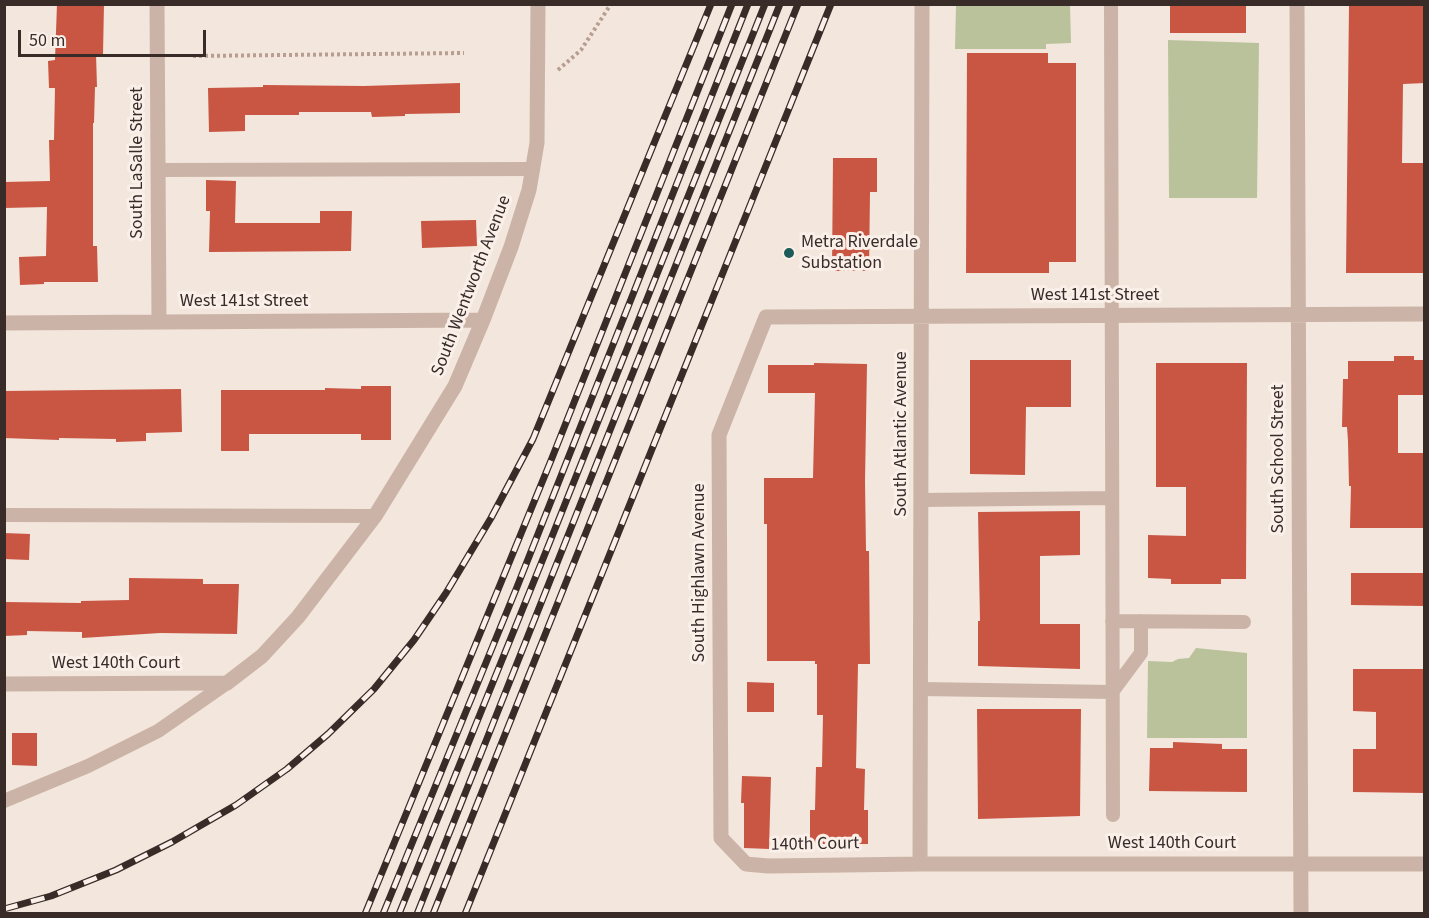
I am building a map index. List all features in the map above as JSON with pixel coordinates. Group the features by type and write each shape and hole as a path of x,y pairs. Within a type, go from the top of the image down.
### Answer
{"street":[{"name":"South LaSalle Street","path":"157,4 159,322"},
{"name":"South Wentworth Avenue","path":"227,683 262,656 298,617 375,516 455,386 515,236 529,190 537,143 538,4"},
{"name":"South Atlantic Avenue","path":"920,864 922,4"},
{"name":"South School Street","path":"1297,4 1301,914"},
{"name":"West 141st Street","path":"766,317 1425,314"},
{"name":"South Highlawn Avenue","path":"721,838 719,435 766,317"},
{"name":"West 141st Street","path":"4,323 483,320"},
{"name":"West 140th Court","path":"4,684 227,683"},
{"name":"140th Court","path":"721,838 746,864 768,866 920,864"},
{"name":"West 140th Court","path":"920,864 1425,864"}],"lane":[{"path":"1111,4 1113,815"},
{"path":"158,170 533,169"},
{"path":"921,500 1112,498"},
{"path":"4,515 375,516"},
{"path":"1112,621 1244,622"},
{"path":"1112,692 1141,653 1141,621"},
{"path":"4,801 88,766 158,731 227,683"},
{"path":"921,689 1112,692"}],"path":[{"path":"537,89 581,50 611,4"},
{"path":"193,56 464,53"}],"green space":[{"path":"956,5 1070,5 1071,43 1046,44 1046,49 955,49"},
{"path":"1168,40 1259,43 1257,198 1169,198"},
{"path":"1196,648 1247,653 1247,738 1147,738 1148,661 1172,662 1189,658"}],"building":[{"path":"57,4 104,4 103,54 96,54 97,87 95,87 93,123 93,246 97,246 98,282 44,282 44,284 20,285 19,257 46,256 47,207 4,208 4,182 50,181 49,140 54,140 55,88 49,88 48,61 55,60"},
{"path":"1170,4 1246,4 1246,33 1170,33"},
{"path":"1349,6 1425,6 1425,83 1403,84 1402,163 1425,163 1425,273 1346,273"},
{"path":"967,53 1048,53 1048,63 1076,63 1076,262 1049,262 1049,273 966,273"},
{"path":"460,83 460,113 372,117 371,112 245,115 245,131 209,132 208,88 263,87 263,85 364,86"},
{"path":"833,158 877,158 877,192 870,192 869,271 832,271"},
{"path":"206,180 236,181 235,223 320,223 320,211 352,211 351,251 209,252 210,211 206,211"},
{"path":"476,220 477,246 422,248 421,221"},
{"path":"1394,356 1414,356 1414,360 1425,360 1425,395 1398,395 1398,453 1425,453 1425,528 1350,528 1351,486 1349,486 1347,427 1342,427 1343,379 1348,379 1348,361 1394,361"},
{"path":"970,360 1071,360 1071,407 1026,407 1025,475 970,474"},
{"path":"814,363 867,364 865,481 866,551 869,551 870,664 858,664 856,768 865,769 864,810 868,810 868,844 810,844 810,810 815,810 816,767 822,767 823,715 817,715 817,664 815,661 767,661 767,524 764,524 764,478 813,478 815,393 768,393 768,365 814,365"},
{"path":"1156,363 1247,363 1246,579 1221,579 1221,584 1171,584 1171,579 1148,578 1148,535 1186,536 1186,487 1156,487"},
{"path":"361,386 391,386 391,440 361,440 361,434 249,434 249,451 221,451 221,390 361,389"},
{"path":"181,389 182,432 146,433 146,441 4,438 4,391"},
{"path":"1080,511 1080,555 1040,556 1040,624 1080,624 1080,669 978,666 978,621 980,621 978,512"},
{"path":"4,533 30,534 29,560 4,559"},
{"path":"1351,573 1425,573 1425,606 1351,605"},
{"path":"129,578 203,579 203,584 239,584 237,634 160,633 82,638 82,632 27,631 27,635 4,636 4,602 81,603 81,601 129,600"},
{"path":"1353,669 1425,669 1425,793 1353,792 1353,749 1376,749 1376,712 1353,711"},
{"path":"747,682 774,683 774,712 747,712"},
{"path":"977,709 1081,709 1080,816 978,819"},
{"path":"12,733 37,733 37,766 12,765"},
{"path":"1173,742 1222,744 1222,749 1247,749 1247,792 1149,791 1150,748 1173,748"},
{"path":"742,776 771,777 769,849 744,848"}],"railway":[{"path":"4,909 51,896 116,870 172,842 236,805 287,769 328,734 374,689 414,640 446,593 491,518 533,439 711,4"},
{"path":"365,914 552,458 732,4"},
{"path":"383,914 517,587 748,4"},
{"path":"399,914 765,4"},
{"path":"417,914 780,4"},
{"path":"433,914 798,4"},
{"path":"465,914 831,4"}],"place":[{"name":"Metra Riverdale Substation","path":"789,253"}]}
